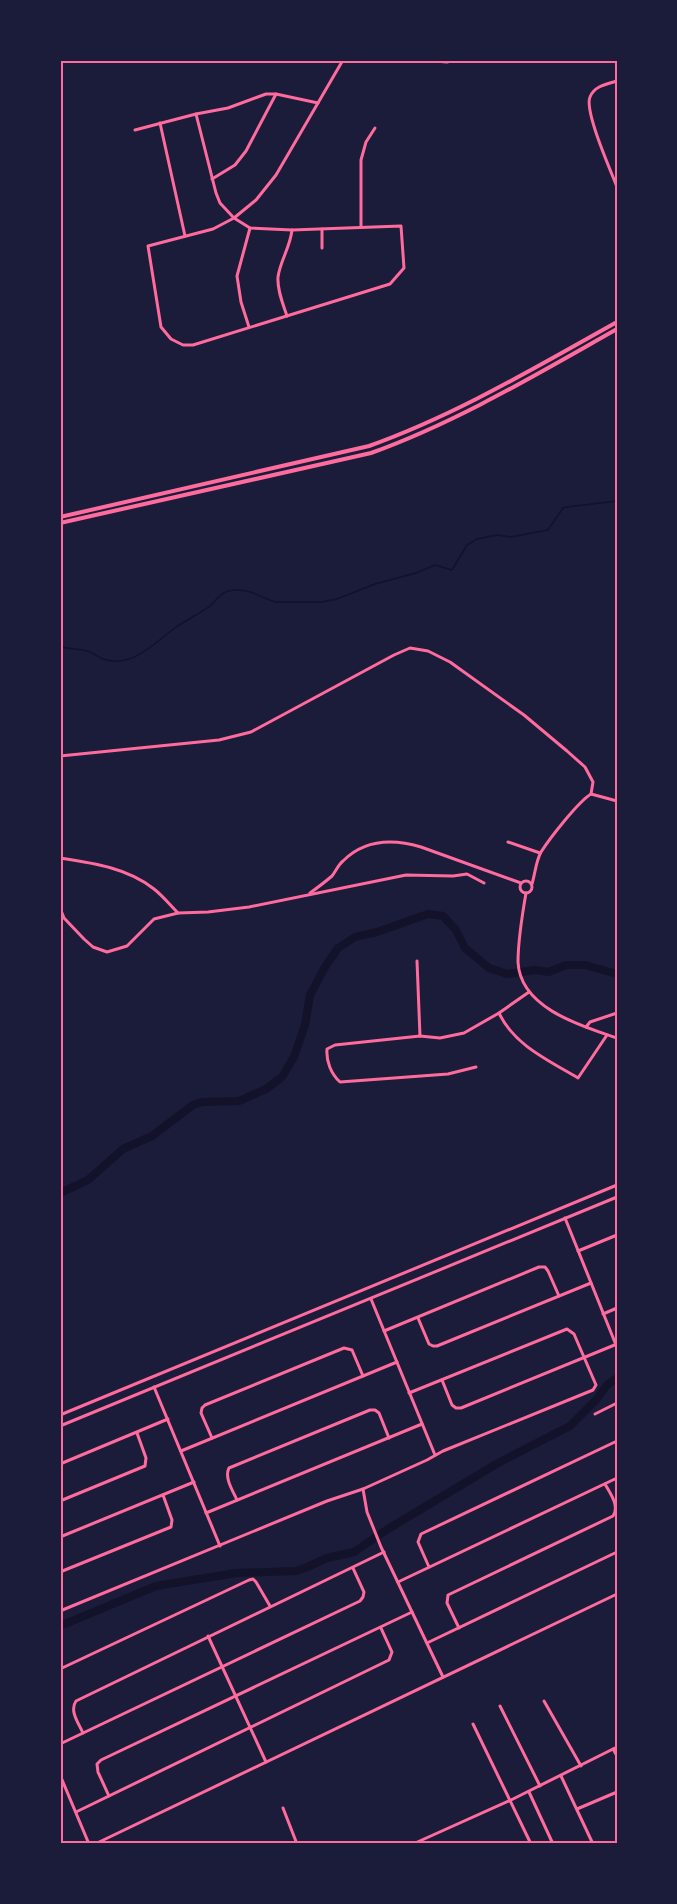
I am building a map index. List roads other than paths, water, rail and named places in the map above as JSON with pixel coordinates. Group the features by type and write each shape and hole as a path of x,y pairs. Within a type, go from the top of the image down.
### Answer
{"main road":[{"path":"60,517 369,446 407,432 514,379 617,322"},
{"path":"60,524 371,453 409,440 489,400 617,330"},
{"path":"253,473 255,479"}],"street":[{"path":"196,114 220,203 234,218 250,228 291,230 401,226 404,268 390,284 193,345 183,345 171,339 161,327 148,246 213,229 234,218 256,200 276,175 343,60"},
{"path":"421,60 447,62 454,60"},
{"path":"617,81 602,85 594,91 589,98 588,105 617,187"},
{"path":"135,130 228,108 266,94 318,103"},
{"path":"212,179 235,165 246,151 276,94"},
{"path":"160,123 185,237"},
{"path":"362,227 361,160 366,142 375,128"},
{"path":"249,327 241,302 237,276 250,228"},
{"path":"322,229 322,248"},
{"path":"287,316 278,279 290,243 291,230"},
{"path":"60,756 219,740 250,732 410,648 428,651 450,662 559,744 585,767 593,782 591,794"},
{"path":"526,893 532,889 540,853 575,807 591,794 617,801"},
{"path":"308,895 333,875 342,862 354,853 370,845 390,841 405,842 521,883"},
{"path":"508,842 540,853"},
{"path":"60,884 60,858 92,862 129,874 154,889 178,913"},
{"path":"468,874 473,866"},
{"path":"60,908 64,918 84,939 93,947 107,952 127,946 153,919 178,913 249,907 406,875 468,874 484,883"},
{"path":"526,893 519,887 521,883 525,880 532,884"},
{"path":"526,893 518,964 530,995 573,1023 617,1038"},
{"path":"417,961 420,1036"},
{"path":"476,1067 448,1074 340,1082 330,1068 326,1057 327,1049 335,1045 420,1036 440,1038 464,1033 529,992"},
{"path":"499,1013 506,1027 526,1046 578,1078 607,1035"},
{"path":"586,1027 590,1022 617,1013"},
{"path":"60,1415 617,1185"},
{"path":"60,1426 617,1197"},
{"path":"442,1380 452,1405 461,1408 616,1344 566,1218"},
{"path":"578,1251 617,1235"},
{"path":"384,1331 542,1267 548,1271 559,1296"},
{"path":"418,1318 429,1344 435,1346 591,1283"},
{"path":"371,1299 435,1455"},
{"path":"603,1314 617,1308"},
{"path":"60,1611 327,1501 363,1489 435,1455 593,1389 595,1386 574,1334 567,1329 410,1393"},
{"path":"212,1438 201,1413 203,1407 344,1348 352,1350 363,1376"},
{"path":"181,1451 397,1362"},
{"path":"154,1387 220,1546"},
{"path":"595,1414 617,1403"},
{"path":"237,1500 226,1474 229,1468 370,1410 379,1413 389,1438"},
{"path":"60,1464 168,1419"},
{"path":"206,1513 422,1424"},
{"path":"60,1501 145,1466 146,1458 137,1433"},
{"path":"429,1567 418,1542 421,1534 617,1441"},
{"path":"398,1582 617,1478"},
{"path":"60,1537 194,1482"},
{"path":"459,1628 447,1603 448,1595 613,1516 616,1507 605,1484"},
{"path":"363,1489 367,1512 381,1547 443,1677"},
{"path":"60,1572 171,1527 172,1520 163,1495"},
{"path":"83,1733 73,1710 72,1705 75,1701 384,1552"},
{"path":"427,1643 617,1552"},
{"path":"60,1744 360,1600 364,1594 353,1568"},
{"path":"60,1669 249,1580 256,1582 270,1606"},
{"path":"95,1844 617,1594"},
{"path":"109,1796 97,1770 98,1762 412,1612"},
{"path":"75,1812 389,1660 392,1652 381,1628"},
{"path":"208,1636 267,1762"},
{"path":"544,1701 581,1766"},
{"path":"500,1706 540,1786"},
{"path":"473,1724 531,1844"},
{"path":"413,1844 529,1792 615,1748 617,1755"},
{"path":"60,1775 89,1844"},
{"path":"561,1776 593,1844"},
{"path":"529,1792 553,1844"},
{"path":"577,1810 617,1792"},
{"path":"283,1808 297,1844"}],"waterway":[{"path":"60,646 89,652 103,659 114,661 133,658 227,592 247,591 275,602 322,602 337,599 435,565 452,570 467,545 477,539 497,535 511,537 548,530 563,508 617,501"},
{"path":"60,1193 88,1180 123,1149 152,1136 193,1105 202,1102 239,1101 266,1089 282,1077 294,1057 305,1025 310,995 338,948 355,937 377,932 428,914 443,916 456,930 465,948 489,968 507,974 535,970 549,972 566,965 585,965 617,974"},
{"path":"60,1626 156,1586 236,1573 296,1571 327,1558 354,1552 498,1463 570,1426 596,1400 607,1385 617,1378"}]}
